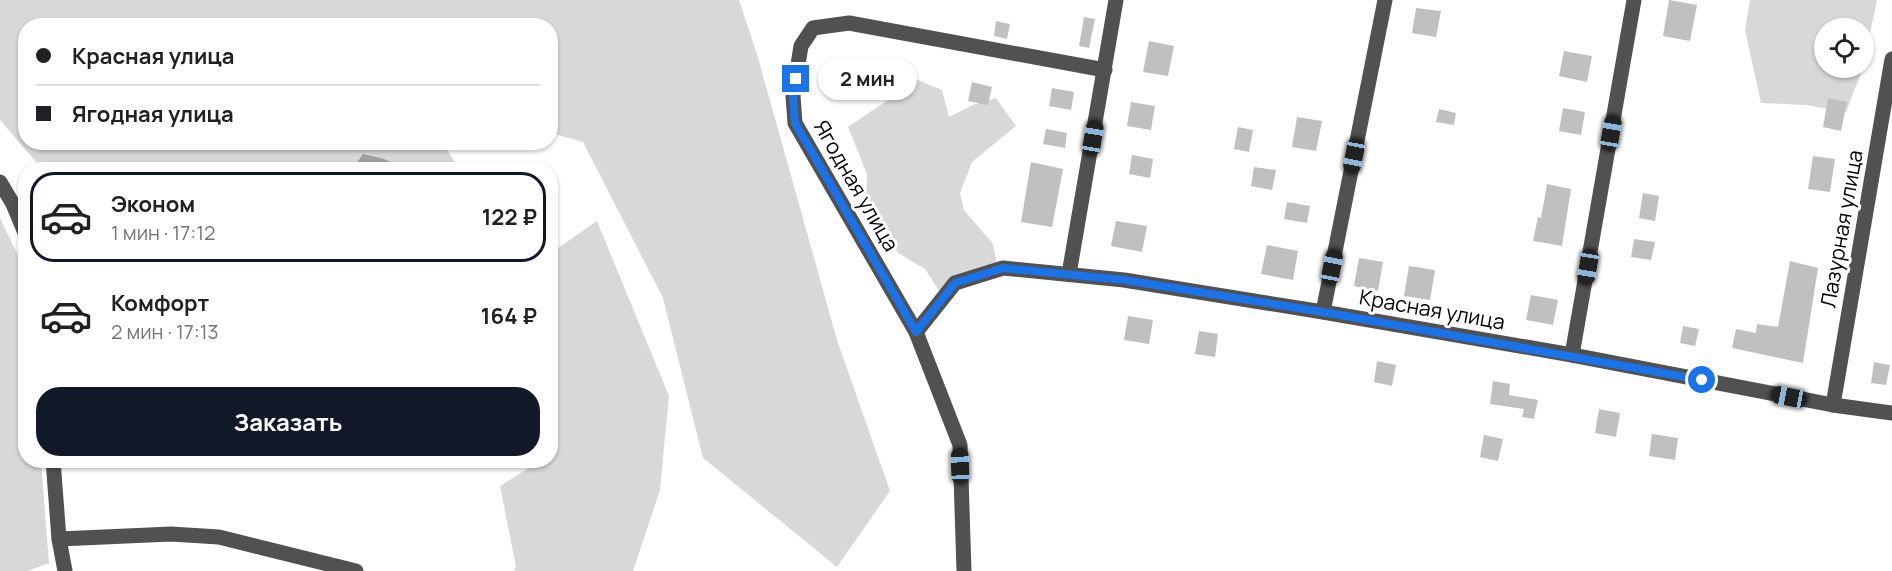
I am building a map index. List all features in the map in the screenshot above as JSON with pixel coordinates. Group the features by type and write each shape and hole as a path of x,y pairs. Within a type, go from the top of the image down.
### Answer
{"street":[{"path":"1069,274 1116,0"},
{"path":"1323,312 1385,0"},
{"path":"1572,355 1634,0"},
{"name":"Ягодная улица","path":"964,571 960,446 916,332 795,123 793,96 801,46 813,28 849,23 1105,70"},
{"name":"Лазурная улица","path":"1833,405 1892,59"},
{"path":"0,182 18,216"},
{"name":"Красная улица","path":"916,332 955,283 1003,268 1124,280 1323,312 1572,355 1833,405 1892,413"},
{"path":"54,468 59,539 65,571"},
{"path":"59,539 171,534 219,537 356,571"}],"shaded area":[{"path":"0,0 739,0 757,54 837,340 890,491 837,567 703,458 663,298 583,142 558,135 558,18 18,18 18,141 0,120"},
{"path":"1750,0 1877,0 1873,18 1814,18 1814,78 1859,78 1846,112 1806,105 1761,103 1745,30"},
{"path":"918,80 942,90 949,117 973,105 996,98 1016,126 972,162 960,193 964,210 993,244 997,264 942,295 925,269 898,253 866,199 867,174 848,127"},
{"path":"26,150 447,150 455,162 36,162"},
{"path":"363,154 391,162 357,162"},
{"path":"0,218 18,256 18,468 42,468 49,563 28,571 0,571"},
{"path":"597,221 669,396 660,490 633,571 514,571 516,567 500,486 529,468 558,468 558,248"}],"building":[{"path":"1669,0 1697,5 1690,41 1663,36"},
{"path":"1416,8 1441,11 1436,37 1412,33"},
{"path":"1084,17 1095,19 1089,48 1079,46"},
{"path":"996,21 1010,24 1007,39 994,36"},
{"path":"1149,41 1174,46 1168,76 1143,72"},
{"path":"1564,51 1592,56 1587,82 1559,76"},
{"path":"972,82 992,87 988,105 968,101"},
{"path":"1052,88 1074,92 1071,110 1049,106"},
{"path":"1828,98 1847,102 1841,131 1823,127"},
{"path":"1131,102 1155,106 1151,130 1127,126"},
{"path":"1563,108 1585,112 1581,135 1559,131"},
{"path":"1439,109 1456,113 1454,125 1436,122"},
{"path":"1297,117 1322,121 1316,151 1292,147"},
{"path":"1238,127 1253,130 1249,152 1234,149"},
{"path":"1046,129 1067,133 1065,148 1043,144"},
{"path":"1132,155 1153,159 1150,178 1129,174"},
{"path":"1813,156 1835,159 1830,192 1808,189"},
{"path":"1031,162 1063,169 1052,227 1021,222"},
{"path":"1254,167 1276,170 1272,190 1251,186"},
{"path":"1547,184 1571,189 1562,246 1533,241 1538,217 1541,218"},
{"path":"1643,193 1659,196 1655,221 1639,218"},
{"path":"1287,202 1310,206 1307,223 1284,219"},
{"path":"1116,221 1147,226 1142,252 1111,246"},
{"path":"1634,239 1655,242 1651,260 1631,257"},
{"path":"1267,245 1298,251 1293,280 1261,274"},
{"path":"1359,258 1383,262 1378,291 1354,286"},
{"path":"1790,261 1818,268 1803,363 1732,348 1736,329 1756,333 1757,324 1778,327"},
{"path":"1409,266 1435,270 1430,300 1404,296"},
{"path":"1531,295 1558,300 1553,325 1526,320"},
{"path":"1128,316 1153,320 1149,344 1124,340"},
{"path":"1683,326 1699,329 1695,346 1680,343"},
{"path":"1199,331 1218,334 1215,357 1195,354"},
{"path":"1377,361 1396,365 1392,386 1374,382"},
{"path":"1874,362 1890,365 1886,385 1871,383"},
{"path":"1493,381 1510,384 1509,395 1538,400 1534,419 1522,417 1524,409 1490,404"},
{"path":"1599,409 1620,413 1616,437 1595,433"},
{"path":"1652,434 1678,438 1675,460 1649,456"},
{"path":"1484,435 1503,439 1498,461 1480,457"}],"route":[{"path":"796,79 793,96 795,123 916,332 955,283 1003,268 1124,280 1572,355 1702,380"}]}
